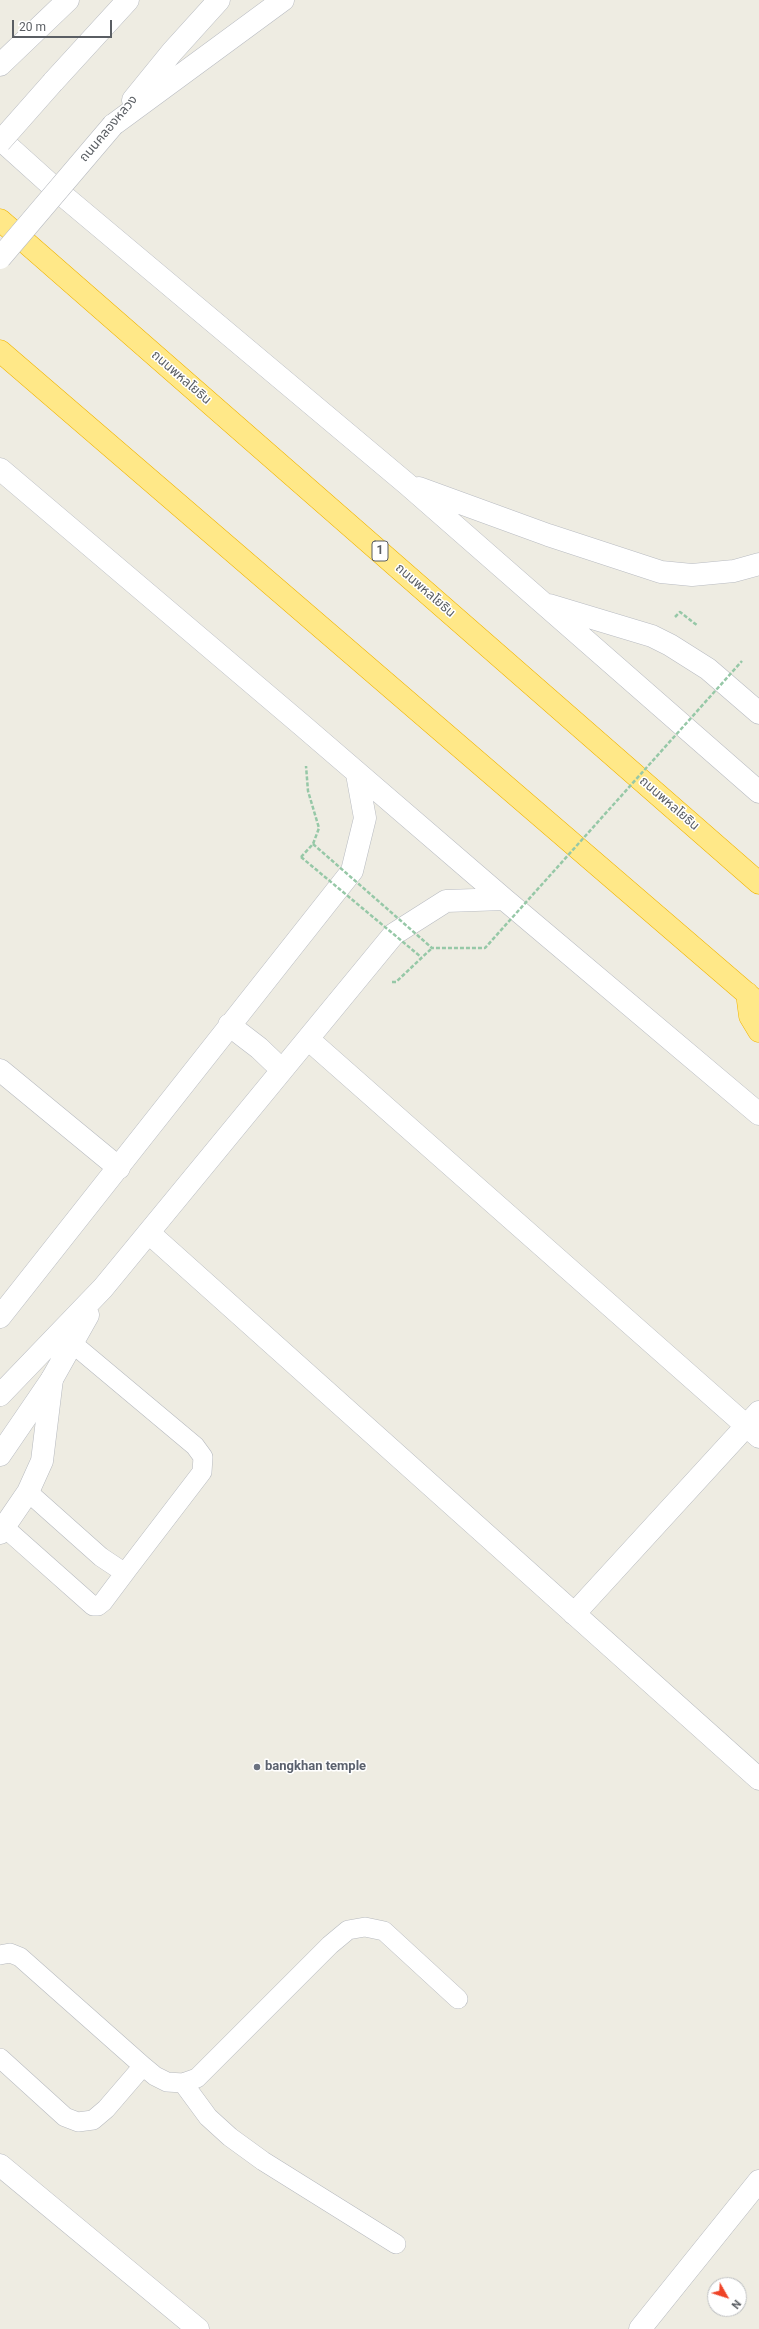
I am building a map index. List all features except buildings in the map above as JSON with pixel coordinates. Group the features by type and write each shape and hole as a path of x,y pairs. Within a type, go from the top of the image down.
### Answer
{"highway":[{"name":"ถนนพหลโยธิน","path":"0,220 759,883"},
{"path":"0,351 753,998 750,1016 759,1031"}],"main road":[{"path":"0,65 68,0"},
{"path":"128,0 0,140 60,193 407,484 759,792"},
{"name":"ถนนคลองหลวง","path":"0,258 113,125 172,52 219,0"},
{"path":"113,125 283,0"},
{"path":"0,469 504,899 759,1114"},
{"path":"407,484 622,560 661,572 692,575 734,571 759,564"},
{"path":"542,602 652,636 664,642 687,654 708,668 759,713"},
{"path":"0,1317 352,871 365,818 358,774"},
{"path":"0,1395 104,1288 394,934 446,901 504,899"},
{"path":"229,1025 259,1048 282,1070"},
{"path":"308,1039 755,1425 574,1614"},
{"path":"0,1070 119,1168"},
{"path":"149,1233 759,1779"},
{"path":"0,1455 52,1379 104,1288"},
{"path":"2,1530 28,1492 42,1461 52,1379"},
{"path":"0,2165 191,2327"},
{"path":"640,2329 759,2181"}],"lane":[{"path":"2,1530 92,1606 98,1606 103,1602 202,1472 203,1457 195,1446 72,1343"},
{"path":"28,1492 101,1557 119,1569 127,1570"},
{"path":"0,1954 10,1953 20,1957 143,2066 155,2076 167,2082 183,2083 197,2078 330,1945 348,1930 365,1926 384,1931 458,1999"},
{"path":"0,2058 65,2117 78,2122 92,2120 106,2109 143,2066"},
{"path":"183,2083 208,2116 230,2137 276,2170 396,2244"}],"path":[{"path":"313,844 432,948 485,948 742,661"},
{"path":"303,726 308,791 319,828 313,844 301,857 421,958 432,948"}],"place":[{"name":"bangkhan temple","path":"257,1767"}]}
